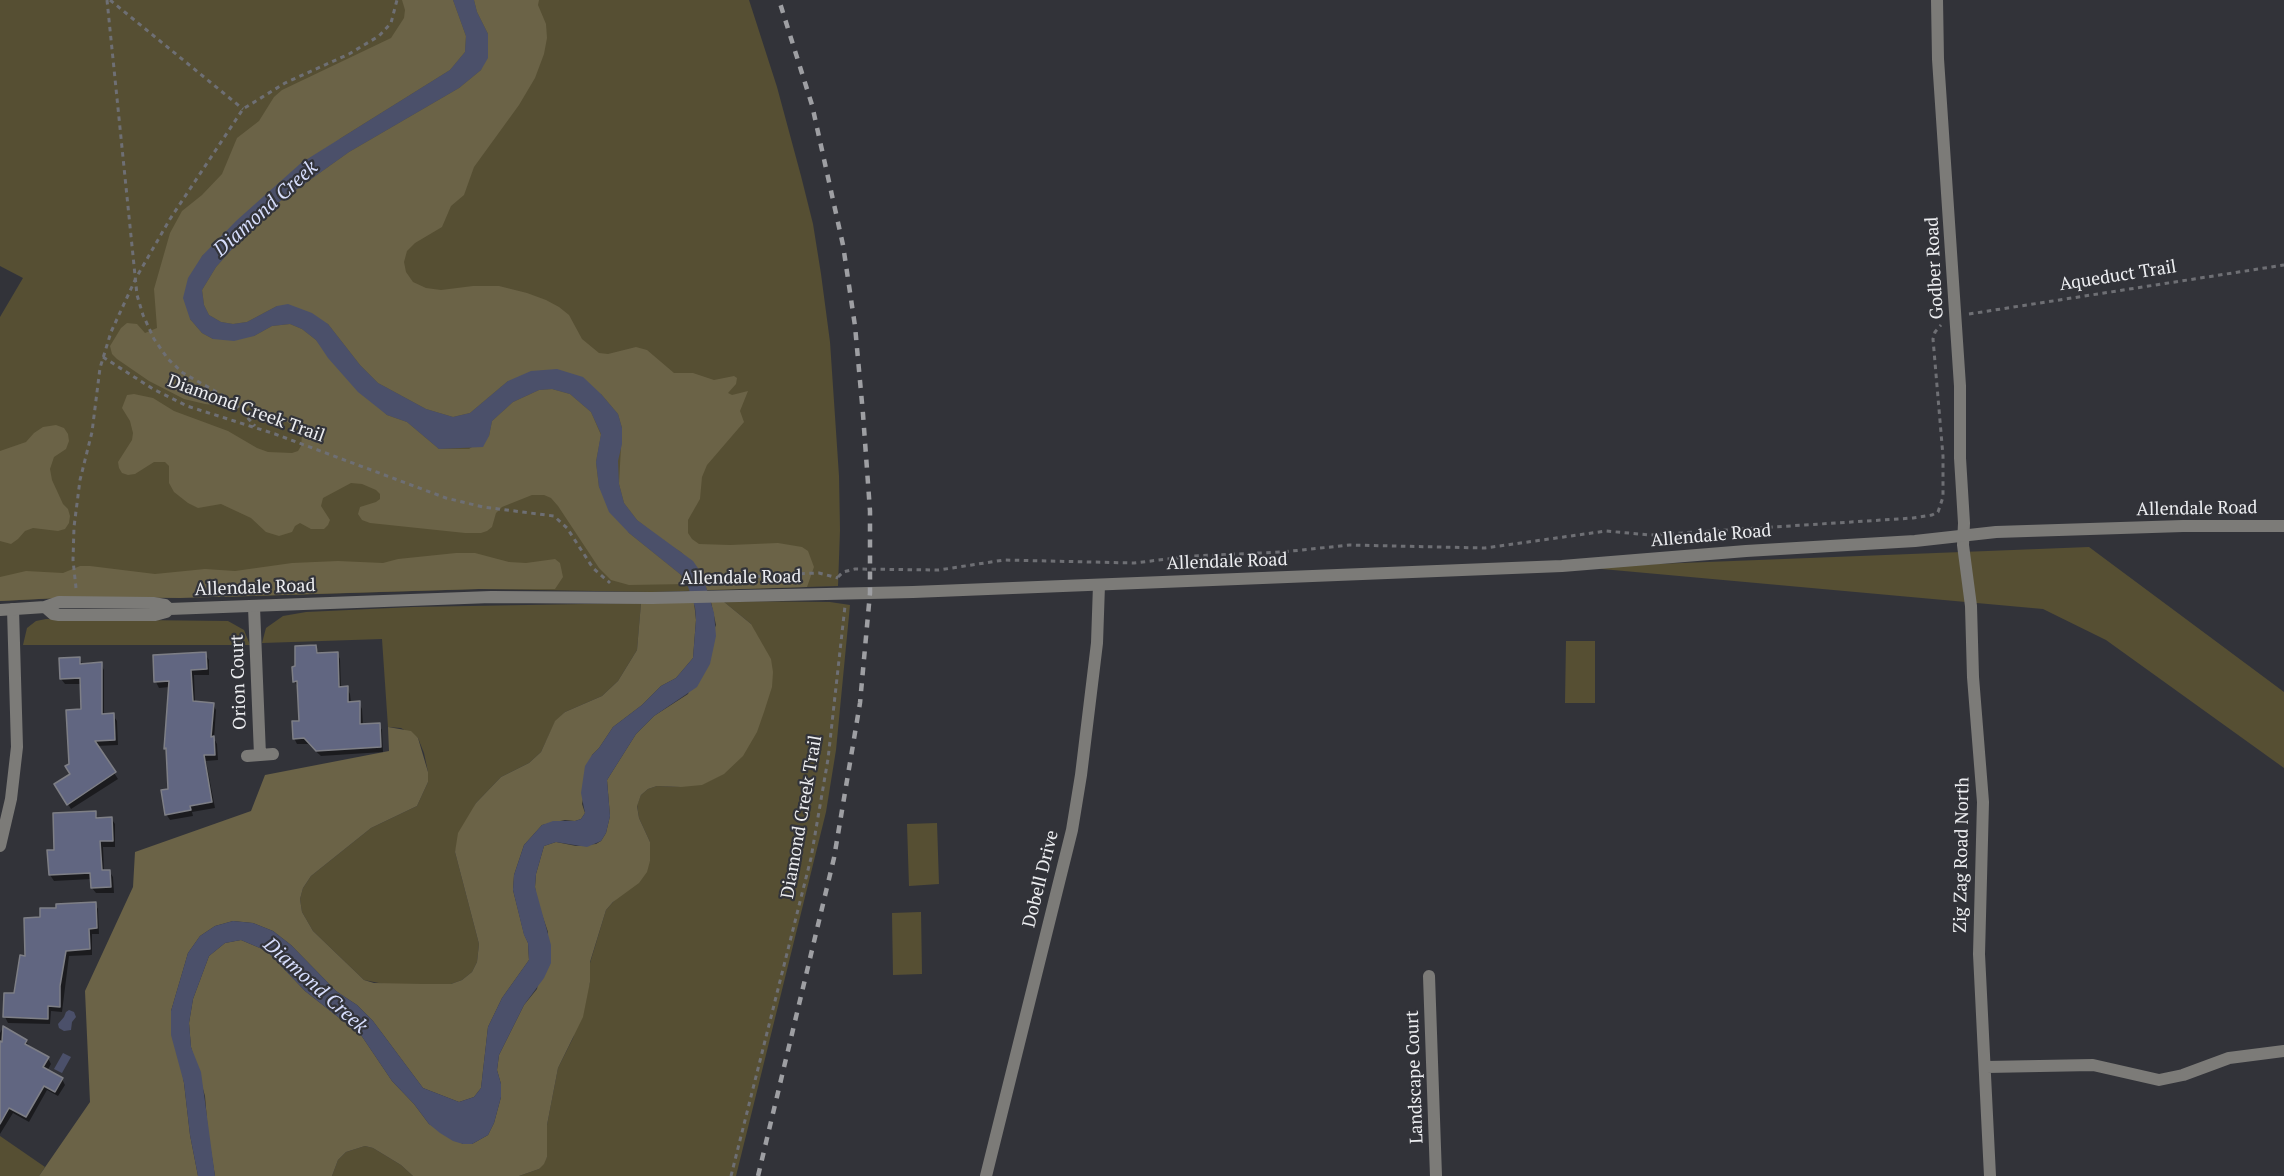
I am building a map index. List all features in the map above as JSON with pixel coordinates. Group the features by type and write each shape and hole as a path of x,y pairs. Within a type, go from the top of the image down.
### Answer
{"street":[{"name":"Godber Road","path":"1937,0 1938,59 1960,386 1964,535"},
{"name":"Allendale Road","path":"6,610 45,607 53,614 59,615 155,615 169,609 491,597 652,598 1100,585 1562,566 1746,550 1915,541 2026,530 2284,526"},
{"name":"Zig Zag Road North","path":"1964,535 1963,545 1971,606 1973,677 1983,802 1979,937 1990,1176"},
{"name":"Dobell Drive","path":"986,1176 1072,830 1080,784 1097,643 1100,585"},
{"name":"Orion Court","path":"254,607 260,755"},
{"path":"0,846 11,799 17,747 6,610"},
{"name":"Landscape Court","path":"1429,976 1436,1176"},
{"path":"1986,1067 2092,1065 2159,1080 2183,1076 2229,1058 2284,1051"}],"path":[{"path":"109,0 243,109"},
{"path":"109,0 137,295 143,315 154,339 168,359 183,373 238,406 256,427"},
{"path":"76,590 73,560 74,527 81,474 92,432 103,357 116,318 136,278 170,219 243,109 279,87 349,54 379,36 391,24 397,0"},
{"name":"Aqueduct Trail","path":"1956,316 2284,265"},
{"path":"736,582 764,575 819,573 838,577 855,569 939,570 1004,560 1134,563 1193,556 1282,552 1350,545 1485,548 1606,531 1650,535 1932,515 1938,512 1943,497 1943,456 1933,339 1938,327 1956,316"},
{"name":"Diamond Creek Trail","path":"103,357 153,389 187,406 256,427 446,498 483,507 554,516 567,528 593,568 612,584"},
{"name":"Diamond Creek Trail","path":"731,1176 810,858 828,759 844,619 844,594 838,577"}],"shaded area":[{"path":"0,0 749,0 777,87 801,176 813,224 821,274 830,342 839,476 838,586 652,592 479,589 221,597 78,597 0,601 0,317 23,278 0,266"},
{"path":"402,0 453,0 466,36 465,52 450,70 341,138 202,256 190,319 202,333 213,339 254,336 272,326 290,324 302,329 316,340 342,373 387,415 407,422 439,449 469,449 489,436 492,421 513,402 539,390 552,389 570,394 591,412 601,435 596,462 599,487 629,533 680,574 687,584 629,585 611,580 599,568 558,506 551,498 544,495 532,495 502,507 496,513 492,527 487,531 465,533 370,523 362,520 358,514 360,507 376,502 380,499 380,494 362,484 351,483 323,498 321,506 330,520 324,529 311,529 300,523 292,532 279,536 266,532 251,518 221,504 198,508 188,503 174,492 169,483 169,466 165,462 154,462 135,474 128,475 122,473 119,468 118,462 132,440 133,433 130,421 122,408 127,395 134,394 153,398 174,411 228,431 268,452 298,451 302,435 299,430 284,420 255,409 205,404 184,399 149,381 117,359 112,354 110,346 121,328 127,323 137,324 145,333 157,328 154,289 170,233 182,211 202,195 222,174 237,138 259,121 274,97 282,90 391,38 404,18 405,10"},
{"path":"474,0 539,0 538,5 546,24 547,38 544,54 535,78 519,105 474,167 464,195 451,206 442,227 415,243 407,251 404,262 406,272 413,282 426,288 441,290 499,286 546,300 569,315 582,339 599,353 608,354 636,347 647,350 674,373 693,373 714,380 734,376 737,378 736,384 728,393 732,395 748,391 740,411 744,422 707,465 702,477 700,499 688,520 688,533 699,544 778,543 802,547 808,551 814,567 807,587 707,590 702,574 681,552 637,520 624,503 619,484 622,428 618,414 601,394 508,381 470,413 453,417 426,409 378,383 360,365 328,324 277,306 247,322 233,324 221,322 209,315 204,305 202,290 216,267 248,231 279,202 349,152 459,88 481,70 488,34"},
{"path":"56,425 64,428 69,441 66,449 54,457 50,469 52,480 63,504 68,509 69,523 65,529 58,531 33,528 25,531 11,544 0,541 0,451 26,442 43,427"},
{"path":"2089,547 2284,692 2284,768 2106,640 2043,609 1580,567"},
{"path":"475,553 509,562 526,563 555,559 560,563 563,577 555,589 479,589 180,598 78,597 0,601 0,577 26,571 63,573 80,566 90,566 155,574 205,569 235,571 292,563 338,561 383,563 398,559"},
{"path":"723,601 830,602 850,605 836,750 826,812 736,1176 519,1176 539,1169 547,1157 547,1125 558,1068 573,1038 590,982 590,963 606,910 650,861 650,842 639,818 637,805 641,795 657,786 681,787 751,624"},
{"path":"723,601 751,624 771,659 772,687 757,732 743,756 724,774 702,785 657,786 641,795 637,806 639,818 650,842 650,861 647,872 639,883 606,910 590,962 590,982 583,1017 558,1068 547,1125 547,1157 544,1164 539,1169 519,1176 413,1176 401,1165 373,1148 365,1146 346,1152 338,1160 332,1176 215,1176 205,1096 191,1047 189,1023 193,999 209,956 225,943 241,940 267,951 305,991 361,1035 392,1081 429,1124 463,1144 472,1144 488,1135 501,1097 501,1084 497,1070 499,1055 524,1005 537,989 548,932 535,887 536,874 544,846 556,842 576,846 596,844 601,841 606,833 610,816 607,780 636,734 654,716 688,694 716,625 711,602"},
{"path":"694,602 696,620 693,658 676,678 661,686 642,705 613,727 592,755 582,804 585,813 581,819 542,825 524,845 514,875 513,890 528,943 529,960 502,998 488,1027 481,1088 474,1097 459,1102 423,1088 373,1021 357,1005 336,991 291,945 273,931 253,923 233,921 215,926 200,936 188,953 171,1011 198,1176 39,1176 90,1102 85,991 133,887 135,852 251,811 265,775 389,751 388,727 411,731 418,738 428,772 428,782 417,806 371,828 311,876 303,888 300,899 302,912 313,931 364,980 374,983 451,984 462,980 472,972 477,962 479,944 455,852 458,833 476,803 501,777 529,763 541,752 555,721 565,712 602,696 618,681 637,650 641,603"},
{"path":"641,603 637,650 618,681 602,696 565,712 555,722 541,752 529,763 501,777 476,803 455,852 479,944 477,962 472,972 462,980 451,984 384,984 364,980 313,931 302,912 300,899 303,888 311,876 371,828 417,806 428,782 424,753 418,738 401,728 388,727 382,639 262,643 266,628 283,616 306,612 413,607"},
{"path":"46,619 228,621 244,630 250,645 23,645 27,628 36,621"},
{"path":"1566,641 1595,641 1595,703 1565,703"},
{"path":"937,823 939,884 909,886 907,824"},
{"path":"921,912 922,974 893,975 892,913"},
{"path":"0,1136 45,1167 39,1176 0,1176"},
{"path":"365,1146 373,1148 401,1165 413,1176 332,1176 338,1160 346,1152"}],"water":[{"name":"Diamond Creek","path":"453,0 474,0 488,34 488,58 481,70 459,88 349,152 279,202 248,231 216,267 202,290 204,305 209,315 221,322 233,324 247,322 277,306 288,304 312,313 328,324 360,365 378,383 426,409 453,417 470,413 508,381 531,371 557,369 583,377 618,414 622,428 622,444 618,461 619,484 624,503 637,520 693,561 702,574 714,613 716,636 710,664 697,687 654,716 636,734 607,780 610,816 606,833 601,841 587,847 556,842 544,846 536,874 535,887 551,945 551,963 544,978 524,1005 499,1055 497,1070 501,1084 501,1097 488,1135 472,1144 463,1144 440,1133 429,1124 392,1081 361,1035 305,991 267,951 241,940 225,943 209,956 193,999 189,1023 191,1047 201,1072 215,1176 198,1176 190,1135 184,1083 171,1035 171,1011 188,953 200,936 215,926 233,921 253,923 273,931 291,945 336,991 357,1005 373,1021 423,1088 459,1102 474,1097 481,1088 488,1027 502,998 529,960 528,943 513,890 514,875 524,845 542,825 553,821 581,819 585,813 581,793 585,766 592,755 613,727 642,705 661,686 676,678 693,658 695,607 686,581 629,533 609,512 599,487 596,462 601,434 591,412 570,394 552,389 539,390 513,402 492,421 489,436 483,447 439,449 407,422 387,415 358,392 328,358 316,340 302,329 290,324 272,326 254,336 234,341 213,339 202,333 190,319 183,298 188,278 202,256 236,221 301,163 450,70 465,52 466,36"},
{"path":"69,1010 74,1012 76,1017 72,1022 71,1030 64,1031 59,1028 58,1024"},
{"path":"63,1053 71,1057 62,1073 54,1069"}],"building":[{"path":"316,645 317,653 338,652 339,687 348,686 348,702 360,701 360,724 380,723 381,747 316,751 304,738 293,739 292,721 299,721 297,681 293,682 292,667 295,666 295,646"},
{"path":"206,652 207,669 191,670 193,701 214,703 211,737 214,736 215,755 204,755 212,802 190,806 191,810 165,815 161,790 168,789 166,748 164,749 169,681 154,682 153,655"},
{"path":"80,657 80,664 102,662 102,714 114,713 115,740 95,741 116,772 67,805 54,784 70,774 65,766 69,764 66,710 81,709 80,678 60,679 59,658"},
{"path":"96,811 96,818 112,817 113,841 100,841 102,870 110,870 111,887 91,888 90,873 49,875 47,850 54,850 53,813"},
{"path":"96,902 97,928 89,929 90,949 66,951 60,986 60,1007 48,1006 48,1019 3,1017 4,993 14,993 20,955 25,956 24,918 40,917 40,908 56,908 56,904"},
{"path":"3,1026 27,1040 25,1044 49,1057 43,1067 63,1078 55,1092 44,1086 26,1117 9,1108 0,1124 0,1041 2,1042"}],"railway":[{"path":"758,1176 834,858 860,703 870,593 870,511 863,414 855,326 843,245 812,105 779,0"}]}
